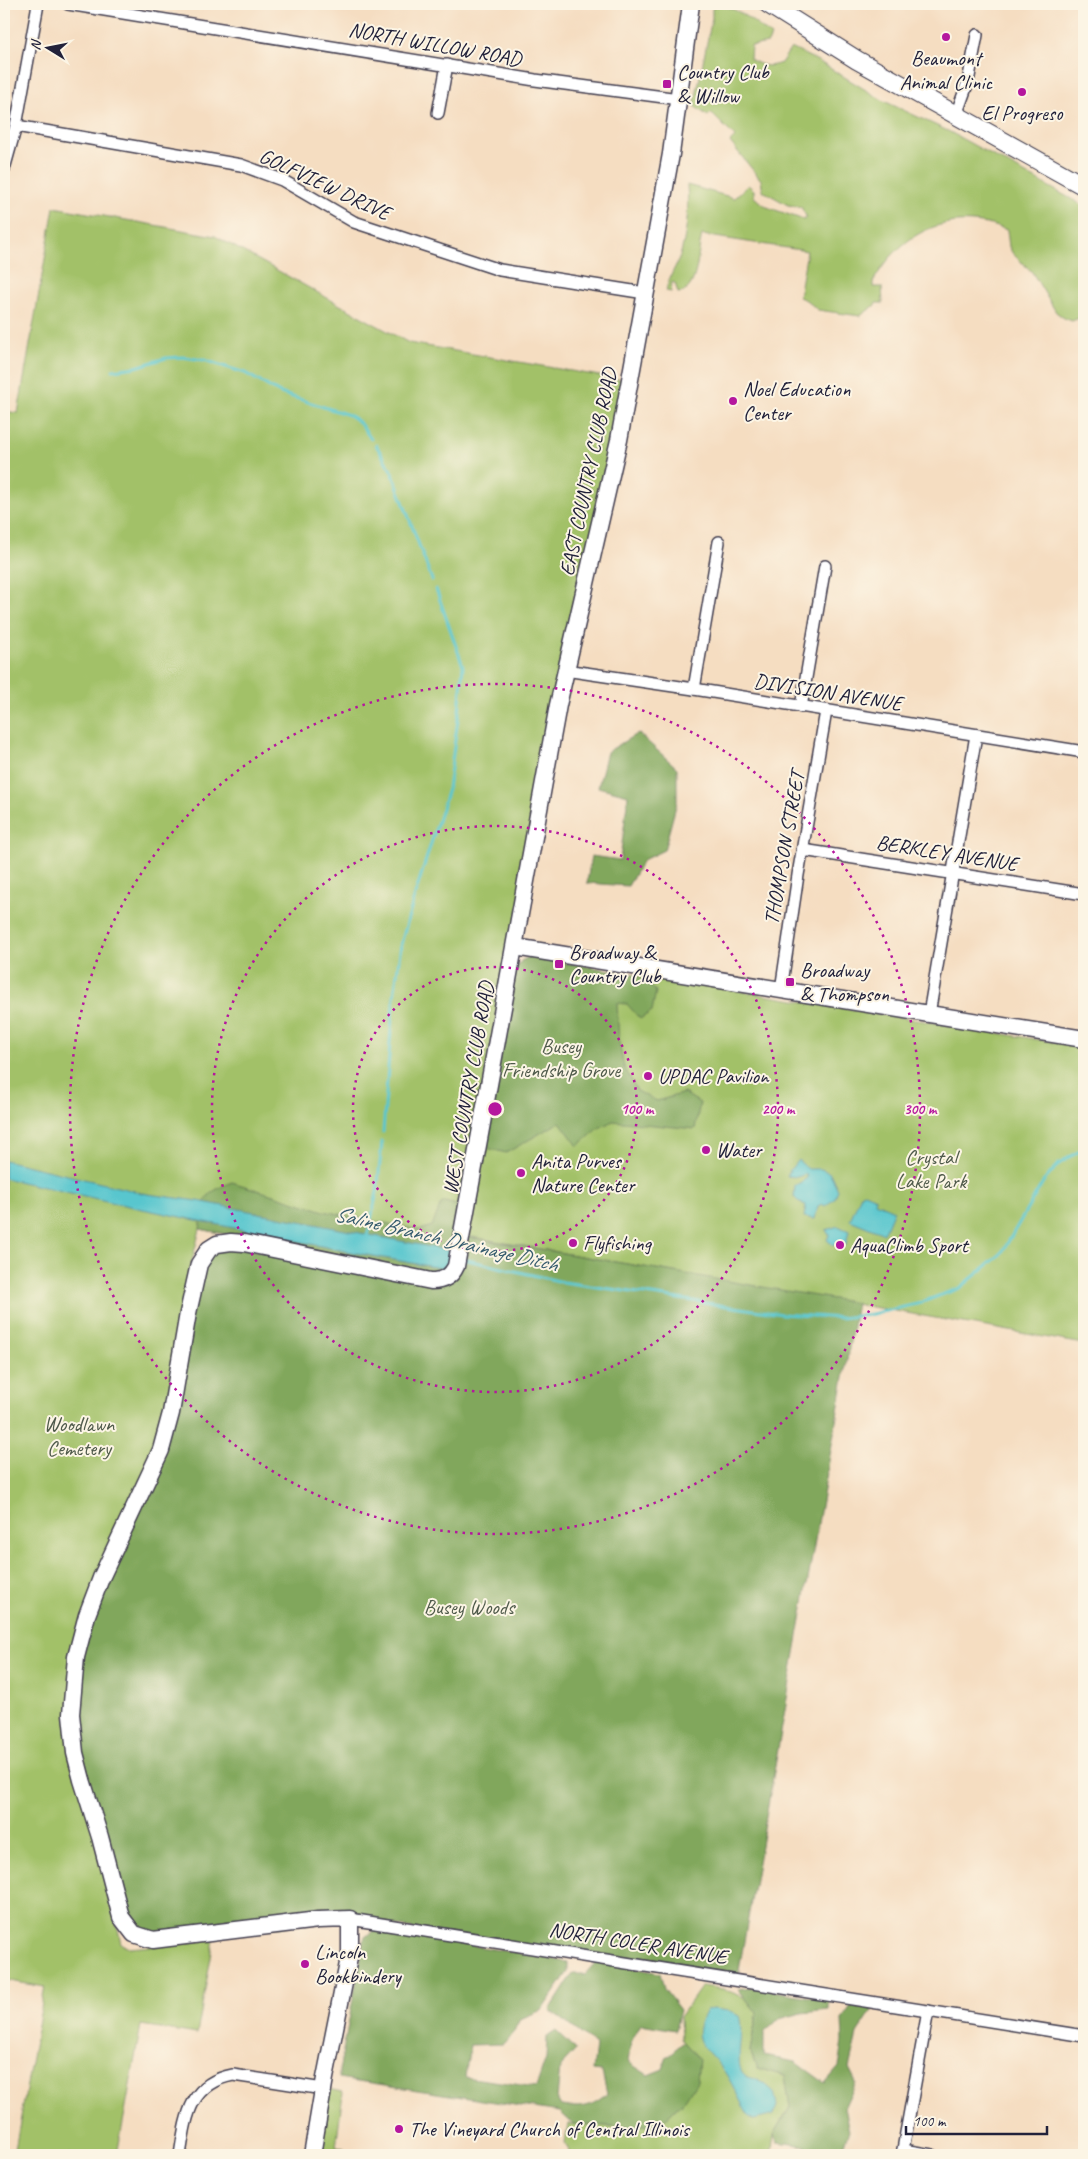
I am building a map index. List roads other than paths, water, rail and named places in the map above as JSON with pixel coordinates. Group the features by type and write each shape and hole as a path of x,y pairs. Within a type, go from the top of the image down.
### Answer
{"main road":[{"path":"768,4 857,60 1084,186"}],"street":[{"path":"4,169 16,126 38,4"},
{"name":"NORTH WILLOW ROAD","path":"68,4 535,80 679,99"},
{"name":"EAST COUNTRY CLUB ROAD","path":"515,947 565,670 606,500 671,154 691,4"},
{"path":"956,115 968,82 977,35"},
{"path":"438,113 447,65"},
{"name":"GOLFVIEW DRIVE","path":"16,126 241,165 282,180 354,222 478,264 500,270 645,293"},
{"path":"694,689 720,542"},
{"path":"801,707 826,566"},
{"name":"DIVISION AVENUE","path":"565,670 1084,752"},
{"name":"THOMPSON STREET","path":"781,990 826,712"},
{"path":"929,1014 976,735"},
{"name":"BERKLEY AVENUE","path":"803,850 1084,894"},
{"path":"515,947 1084,1039"},
{"name":"WEST COUNTRY CLUB ROAD","path":"458,1257 515,947"},
{"name":"NORTH COLER AVENUE","path":"458,1257 450,1275 440,1280 431,1281 231,1242 217,1244 209,1249 199,1264 188,1313 179,1377 163,1442 150,1476 101,1578 87,1615 76,1657 71,1714 75,1753 100,1837 116,1902 124,1923 134,1934 153,1940 318,1920 350,1919 1084,2036"},
{"path":"312,2155 350,1953 350,1919"},
{"path":"928,2011 902,2153 932,2155"},
{"path":"180,2155 186,2123 194,2100 208,2084 221,2077 233,2075 323,2089"}],"water":[{"path":"4,1160 147,1194 198,1201 451,1251 448,1267 445,1269 345,1251 4,1178"},
{"path":"798,1160 808,1169 821,1169 830,1173 838,1190 834,1199 825,1206 822,1204 818,1206 815,1219 804,1217 806,1205 800,1203 794,1197 795,1186 807,1178 807,1175 798,1177 787,1176"},
{"path":"862,1192 876,1198 875,1202 894,1210 884,1234 850,1220"},
{"path":"838,1226 849,1231 846,1245 833,1245 827,1240 829,1235 826,1230"},
{"path":"706,2010 729,2011 739,2016 741,2031 739,2064 741,2070 745,2075 760,2081 774,2092 777,2105 774,2115 754,2120 748,2115 725,2072 700,2042 699,2029 701,2021"}],"waterway":[{"path":"113,370 136,367 166,358 182,357 204,360 245,373 280,393 349,415 359,422 371,439"},
{"path":"376,445 392,472 432,580"},
{"path":"383,1132 393,1004 401,944 448,789 459,712 463,666 436,589"},
{"path":"367,1237 377,1192 382,1142"},
{"name":"Saline Branch Drainage Ditch","path":"463,1259 563,1282 782,1314 841,1318 872,1314 917,1304 960,1288 1001,1254 1043,1182 1059,1164 1084,1148"}],"place":[{"name":"Beaumont Animal Clinic","path":"946,37"},
{"name":"Country Club & Willow","path":"667,84"},
{"name":"El Progreso","path":"1022,92"},
{"name":"Noel Education Center","path":"733,401"},
{"name":"Broadway & Country Club","path":"559,964"},
{"name":"Broadway & Thompson","path":"790,982"},
{"name":"UPDAC Pavilion","path":"648,1076"},
{"name":"Water","path":"706,1150"},
{"name":"Anita Purves Nature Center","path":"521,1173"},
{"name":"Flyfishing","path":"573,1243"},
{"name":"AquaClimb Sport","path":"840,1245"},
{"name":"Lincoln Bookbindery","path":"305,1964"},
{"name":"The Vineyard Church of Central Illinois","path":"399,2129"}],"park label":[{"name":"Busey Friendship Grove","path":"561,1058"},
{"name":"Crystal Lake Park","path":"931,1169"},
{"name":"Woodlawn Cemetery","path":"79,1436"},
{"name":"Busey Woods","path":"469,1607"}]}
